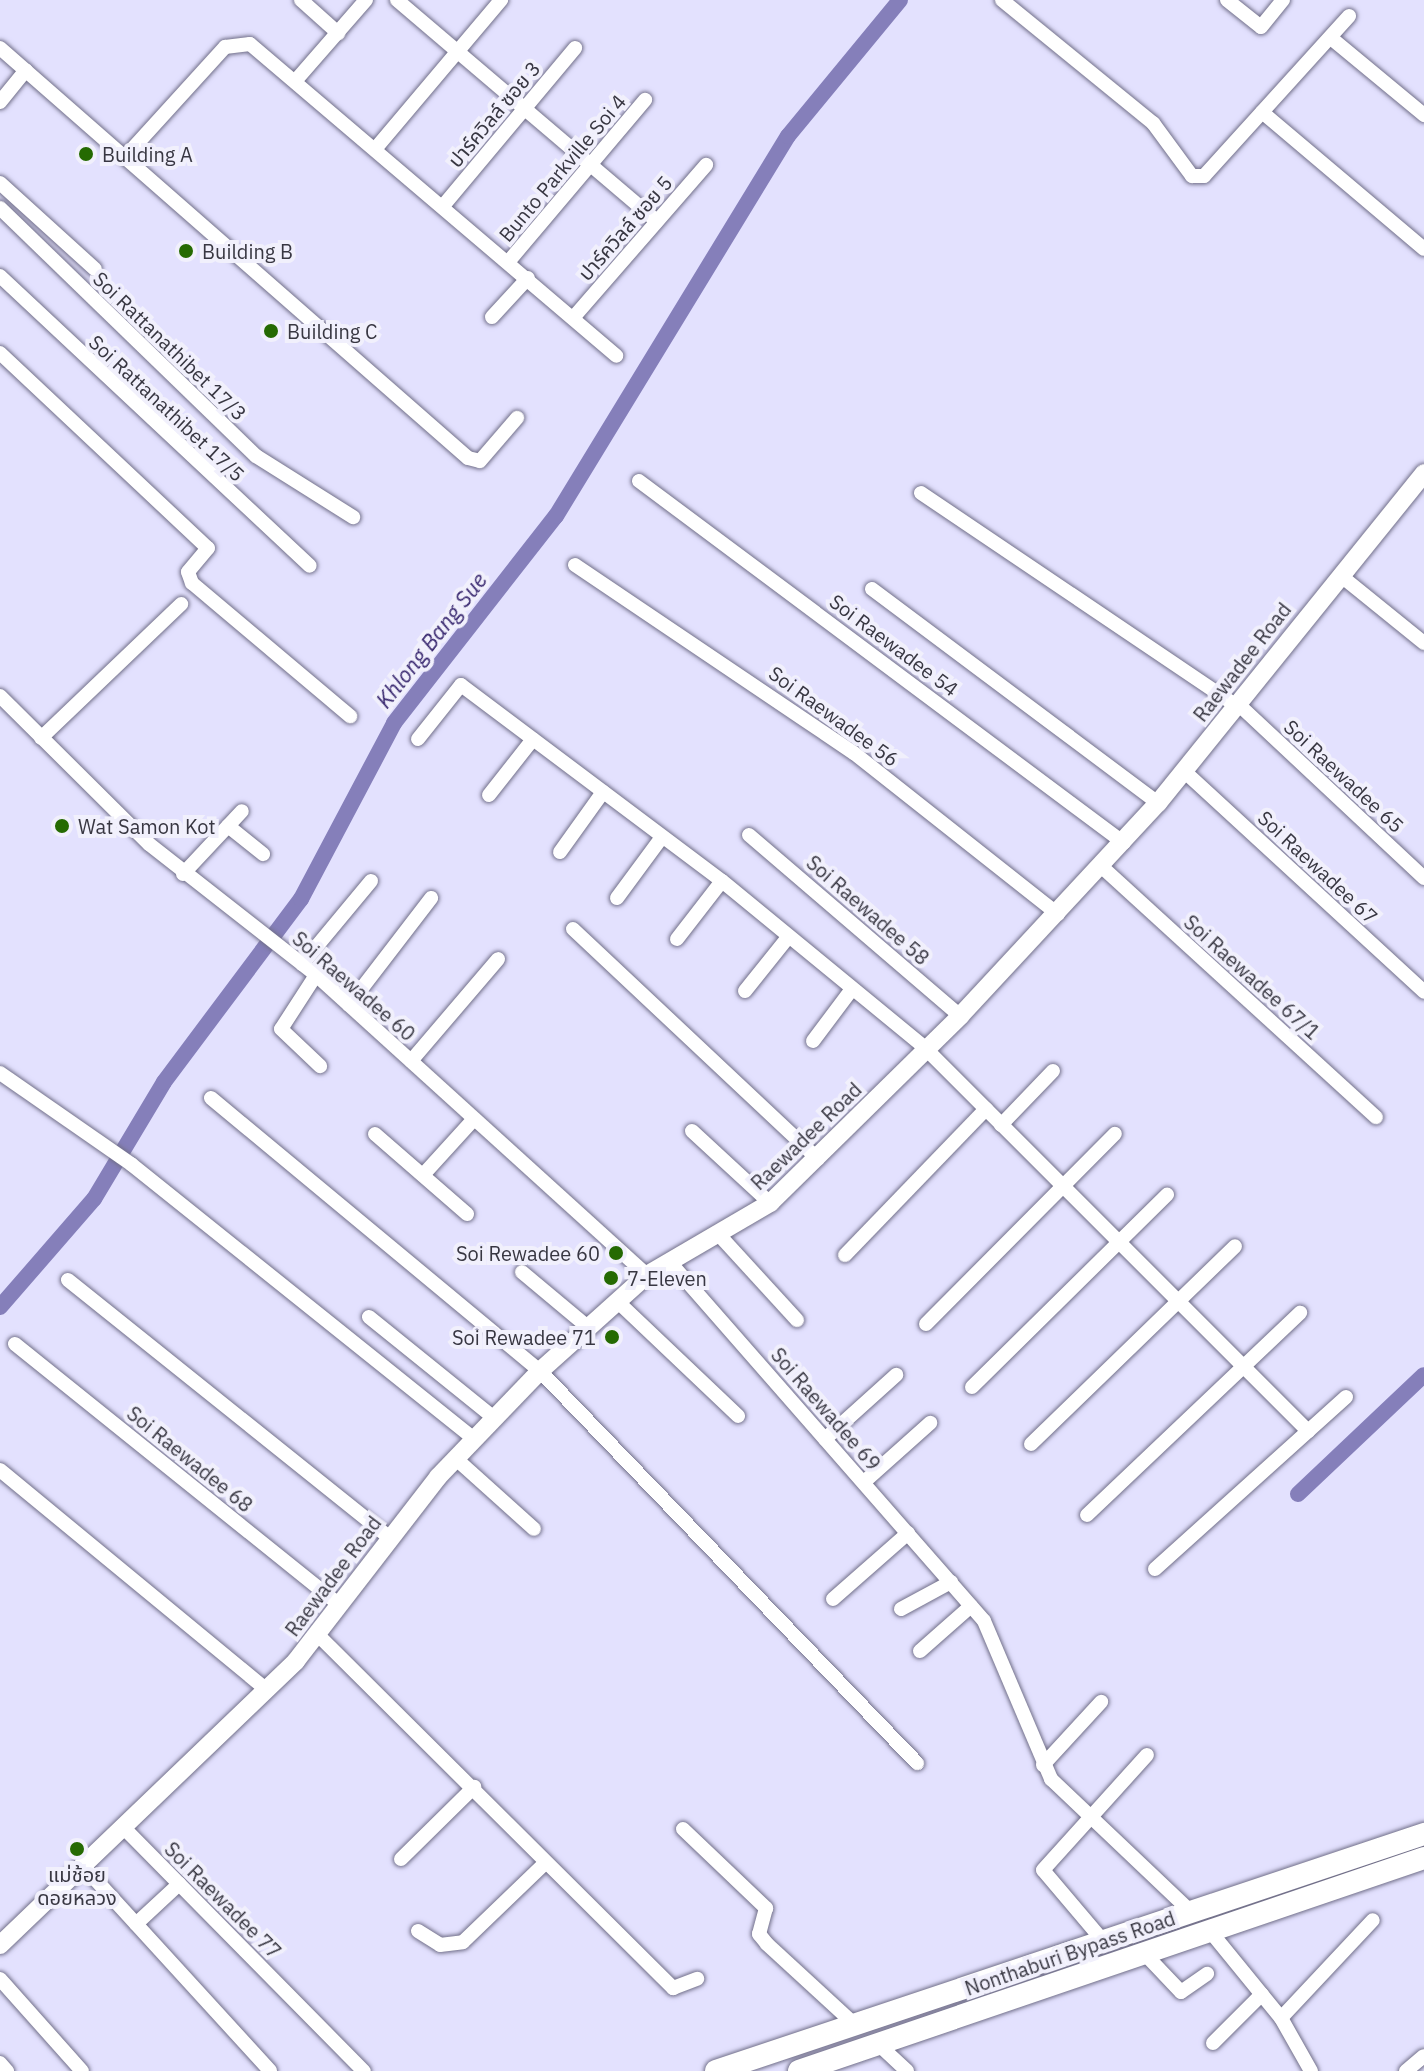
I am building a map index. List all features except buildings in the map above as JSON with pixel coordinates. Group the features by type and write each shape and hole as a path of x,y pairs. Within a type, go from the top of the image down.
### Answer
{"main road":[{"name":"Nonthaburi Bypass Road","path":"716,2071 1424,1834"},
{"name":"Nonthaburi Bypass Road","path":"799,2071 1424,1858"},
{"path":"743,2071 792,2044"}],"street":[{"path":"301,0 338,33"},
{"path":"297,79 366,0"},
{"path":"397,0 657,221"},
{"path":"376,148 501,0"},
{"path":"1002,0 1153,123 1192,176 1213,171 1349,16"},
{"path":"1227,0 1261,27 1283,0"},
{"path":"1331,38 1424,115"},
{"path":"125,157 225,47 250,44 297,79 616,356"},
{"path":"0,48 468,458 480,461 517,418"},
{"name":"ปาร์ควิลล์ ซอย 3","path":"443,206 575,48"},
{"path":"0,102 26,70"},
{"name":"Bunto Parkville Soi 4","path":"509,261 645,100"},
{"path":"1262,112 1424,249"},
{"name":"ปาร์ควิลล์ ซอย 5","path":"573,318 706,165"},
{"path":"0,183 95,269"},
{"name":"Soi Rattanathibet 17/3","path":"0,208 256,456 353,517"},
{"name":"Soi Rattanathibet 17/5","path":"0,276 310,566"},
{"path":"492,317 528,278"},
{"path":"0,353 208,548 188,572 192,583 350,716"},
{"name":"Raewadee Road","path":"2,1939 125,1829 267,1690 318,1635 389,1537 455,1458 540,1371 647,1275 720,1236 770,1203 960,1016 1124,843 1424,473"},
{"name":"Soi Raewadee 54","path":"639,481 1124,843"},
{"name":"Soi Raewadee 65","path":"921,493 1236,704 1424,878"},
{"name":"Soi Raewadee 56","path":"575,565 854,753 1058,914"},
{"path":"1340,575 1424,643"},
{"path":"872,589 1158,803"},
{"path":"41,738 181,604"},
{"path":"418,739 461,685 722,881 925,1048 1308,1431"},
{"name":"Soi Raewadee 60","path":"0,696 183,874 254,931 316,975 647,1275"},
{"path":"489,795 533,739"},
{"name":"Soi Raewadee 67","path":"1184,771 1424,992"},
{"path":"560,852 603,792"},
{"path":"183,874 242,811"},
{"path":"228,826 263,854"},
{"name":"Soi Raewadee 58","path":"749,835 960,1016"},
{"path":"617,898 662,837"},
{"name":"Soi Raewadee 67/1","path":"1102,867 1376,1117"},
{"path":"302,964 371,881"},
{"path":"677,939 722,881"},
{"path":"349,1005 431,898"},
{"path":"573,929 818,1159"},
{"path":"745,991 789,936"},
{"path":"411,1061 498,959"},
{"path":"316,975 281,1029 320,1066"},
{"path":"813,1041 852,989"},
{"path":"1001,1125 1053,1071"},
{"path":"0,1073 131,1164 473,1438"},
{"path":"211,1098 540,1371 917,1763"},
{"path":"845,1255 986,1109"},
{"path":"423,1175 473,1120"},
{"path":"692,1131 770,1203"},
{"path":"375,1134 467,1214"},
{"path":"926,1324 1115,1134"},
{"path":"972,1387 1167,1195"},
{"path":"720,1236 797,1320"},
{"path":"1031,1444 1235,1246"},
{"name":"Soi Raewadee 69","path":"669,1261 971,1606 1018,1699 1043,1765 1088,1816 1191,1912"},
{"path":"522,1272 589,1328"},
{"path":"68,1280 389,1537"},
{"path":"617,1301 738,1416"},
{"path":"1087,1515 1300,1313"},
{"path":"369,1317 494,1418"},
{"name":"Soi Raewadee 68","path":"15,1344 340,1605"},
{"path":"825,1439 896,1375"},
{"path":"1155,1569 1346,1397"},
{"path":"864,1482 930,1423"},
{"path":"455,1458 534,1529"},
{"path":"0,1470 267,1690"},
{"path":"833,1599 908,1533"},
{"path":"901,1609 952,1582"},
{"path":"920,1651 971,1606"},
{"path":"318,1635 673,1988 697,1979"},
{"path":"1043,1765 1101,1702"},
{"path":"1104,1942 1043,1870 1088,1816 1147,1755"},
{"path":"401,1859 474,1787"},
{"name":"Soi Raewadee 77","path":"125,1829 364,2071"},
{"path":"683,1829 766,1908 763,1940 855,2025"},
{"path":"418,1931 449,1947 471,1938 545,1863"},
{"path":"84,1867 270,2071"},
{"path":"136,1924 179,1884"},
{"path":"1281,2018 1373,1920"},
{"path":"1210,1931 1281,2018 1311,2071"},
{"path":"1143,1952 1181,1992 1207,1974"},
{"path":"0,1979 82,2071"},
{"path":"1213,2043 1262,1994"},
{"path":"877,2043 907,2071"},
{"path":"1406,2071 1424,2056"},
{"path":"0,2063 7,2071"}],"waterway":[{"name":"Khlong Bang Sue","path":"0,1307 94,1199 164,1082 301,899 394,723 556,516 788,136 900,0"},
{"path":"1298,1494 1424,1375"}],"place":[{"name":"Building A","path":"86,154"},
{"name":"Building B","path":"186,251"},
{"name":"Building C","path":"271,331"},
{"name":"Wat Samon Kot","path":"62,826"},
{"name":"Soi Rewadee 60","path":"616,1253"},
{"name":"7-Eleven","path":"611,1278"},
{"name":"Soi Rewadee 71","path":"612,1337"},
{"name":"แม่ช้อย ดอยหลวง","path":"77,1849"}]}
